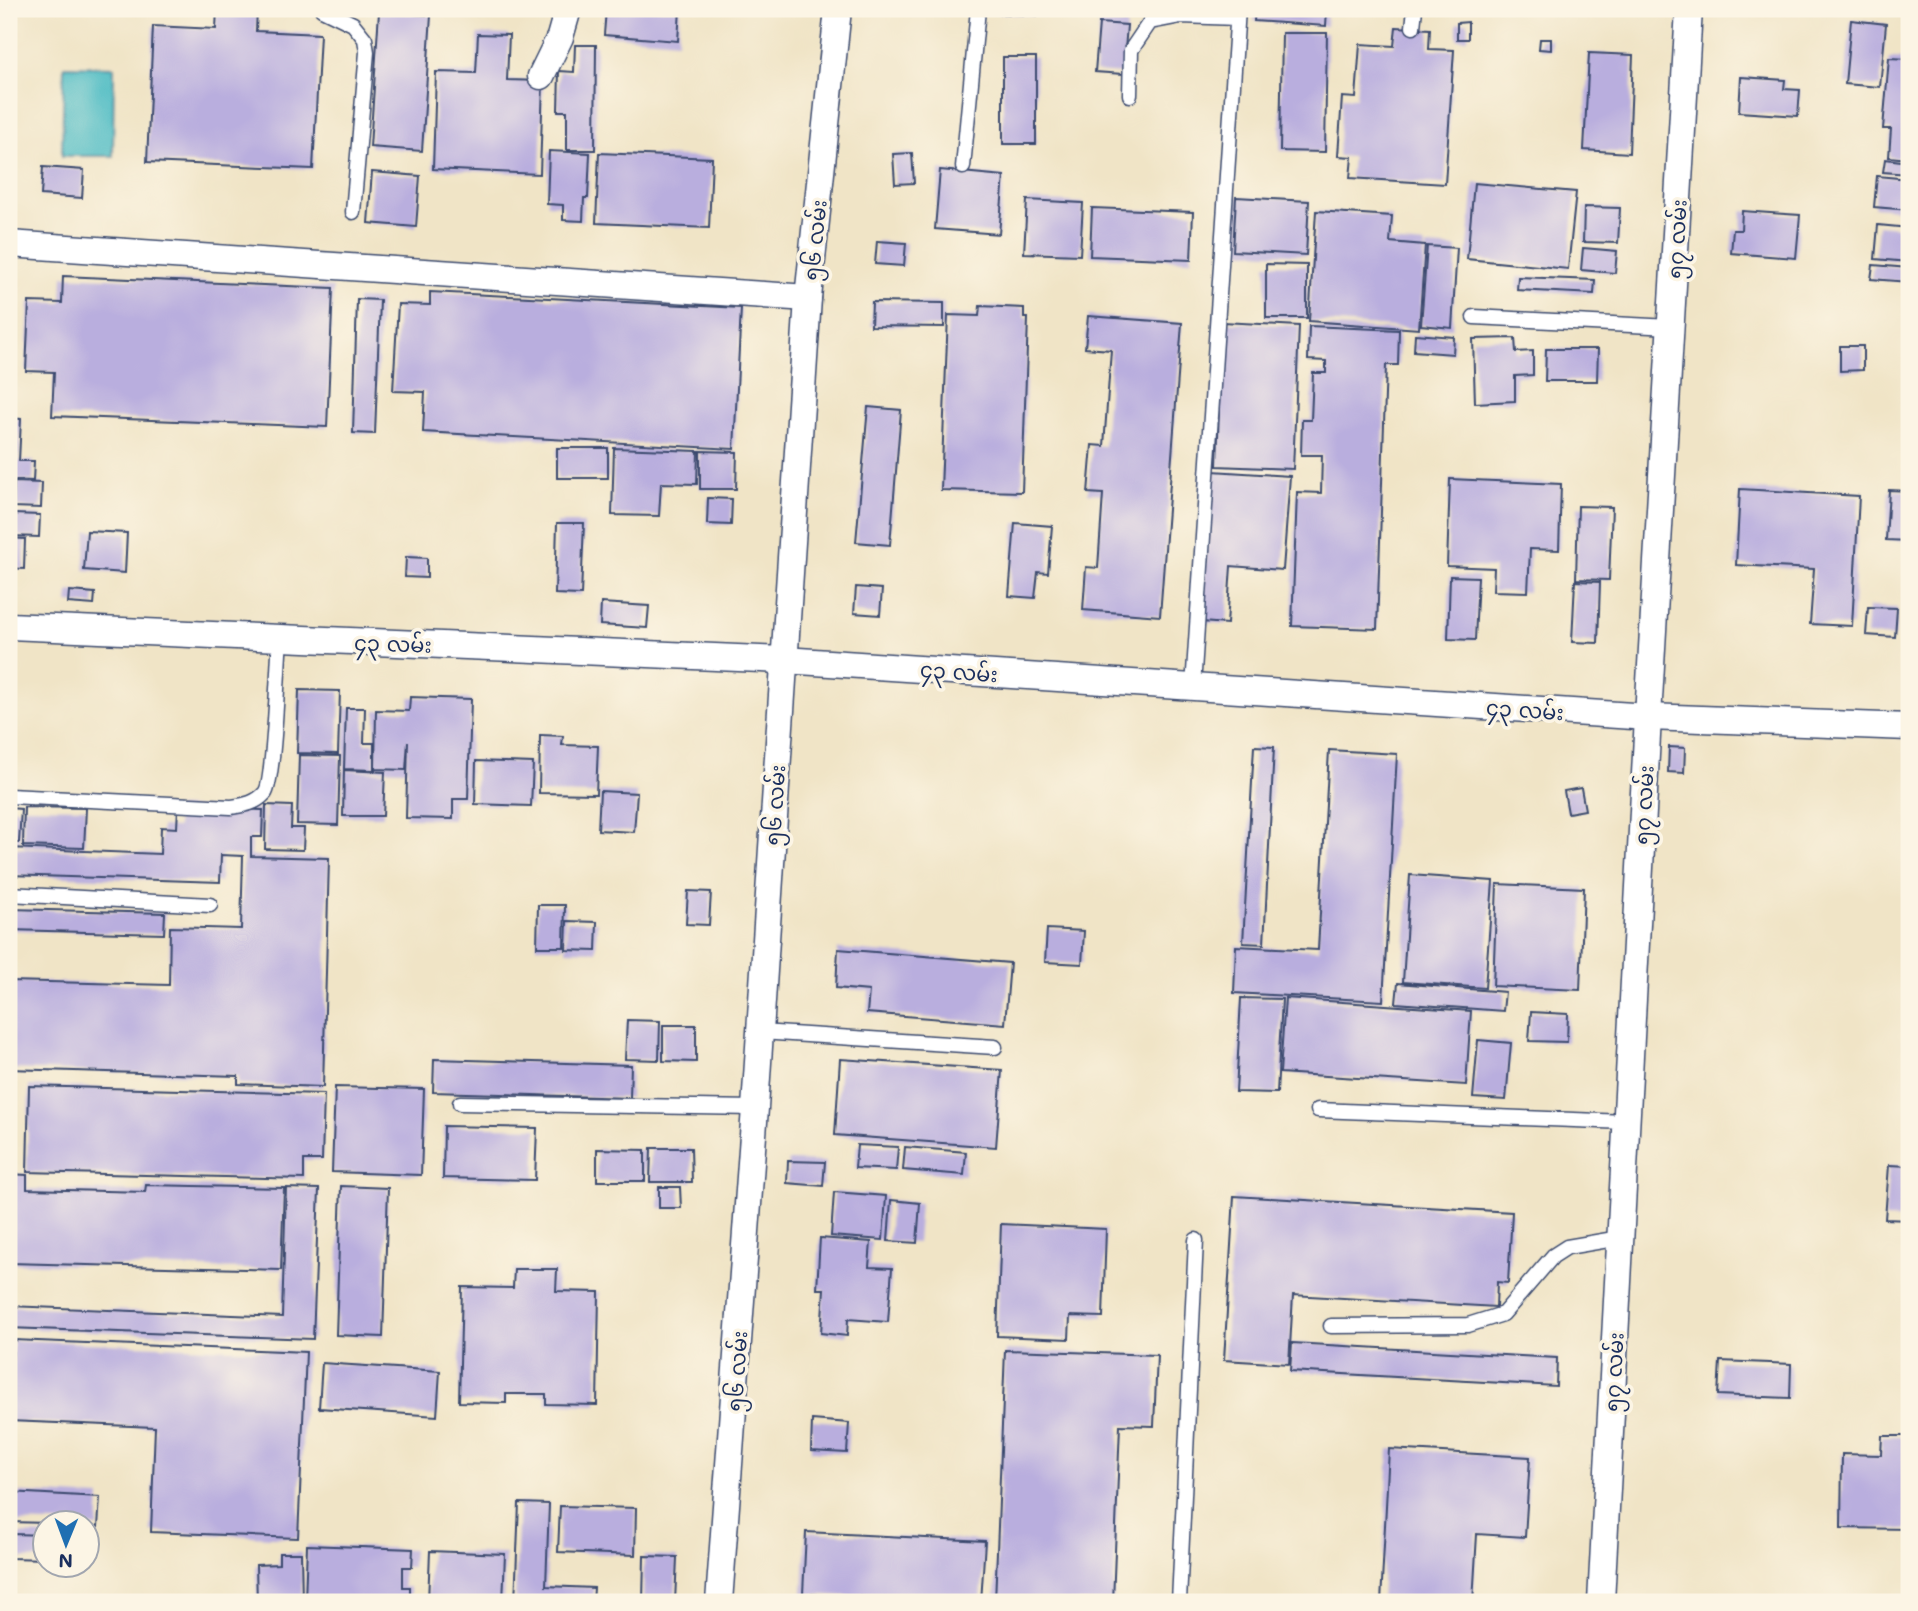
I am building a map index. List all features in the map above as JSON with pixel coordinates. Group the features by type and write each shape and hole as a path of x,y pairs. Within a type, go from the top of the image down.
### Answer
{"street":[{"path":"541,76 560,37 568,9"},
{"name":"၅၆ လမ်း","path":"719,1602 755,1108 808,298 838,9"},
{"name":"၅၇ လမ်း","path":"1601,1602 1689,9"},
{"path":"9,244 808,298"},
{"name":"၄၃ လမ်း","path":"9,626 784,660 1648,717 1909,727"}],"lane":[{"path":"322,9 353,24 365,39 353,212"},
{"path":"963,167 978,9"},
{"path":"1413,27 1415,9"},
{"path":"1130,95 1131,50 1150,22 1181,16 1238,13 1193,687"},
{"path":"1474,317 1671,327"},
{"path":"9,796 231,807 252,804 267,792 271,769 280,638"},
{"path":"9,894 210,905"},
{"path":"760,1032 995,1046"},
{"path":"460,1103 755,1108"},
{"path":"1318,1111 1626,1122"},
{"path":"1331,1326 1468,1325 1503,1314 1553,1256 1567,1247 1620,1238"},
{"path":"1179,1602 1196,1240"}],"water":[{"path":"64,66 114,67 113,156 62,156"}],"building":[{"path":"217,9 257,9 256,31 320,34 313,169 147,162 153,26 216,29"},
{"path":"606,9 680,9 678,41 604,35"},
{"path":"992,9 1047,9 1047,16 992,13"},
{"path":"1255,9 1327,9 1326,26 1254,21"},
{"path":"379,12 431,15 422,151 370,147"},
{"path":"1851,20 1886,24 1880,87 1845,84"},
{"path":"1468,22 1468,39 1457,39 1457,23"},
{"path":"1099,23 1127,25 1123,74 1095,72"},
{"path":"1396,27 1430,29 1429,49 1454,50 1445,184 1350,178 1352,157 1338,156 1342,97 1356,98 1360,44 1394,46"},
{"path":"1282,33 1327,33 1325,152 1280,151"},
{"path":"478,34 509,35 507,80 543,81 540,174 433,169 436,72 476,73"},
{"path":"1540,39 1551,39 1551,50 1539,49"},
{"path":"575,45 596,45 595,150 567,150 567,111 558,111 559,71 574,72"},
{"path":"1589,53 1633,55 1629,153 1584,150"},
{"path":"1003,57 1036,57 1036,144 1003,144"},
{"path":"1889,58 1909,59 1909,159 1889,157 1891,129 1883,129"},
{"path":"1741,77 1785,80 1784,89 1800,90 1798,116 1739,112"},
{"path":"549,151 590,153 588,198 584,198 583,221 563,220 563,205 547,204"},
{"path":"599,153 712,158 709,228 596,223"},
{"path":"912,153 914,183 895,184 893,154"},
{"path":"1885,159 1909,162 1909,174 1883,172"},
{"path":"43,167 84,170 82,198 41,195"},
{"path":"940,170 1004,176 999,234 935,229"},
{"path":"372,172 420,176 416,227 368,223"},
{"path":"1877,176 1909,179 1909,210 1874,207"},
{"path":"1474,183 1576,192 1568,269 1467,259"},
{"path":"1236,197 1309,201 1306,255 1233,251"},
{"path":"1027,200 1083,203 1080,255 1024,253"},
{"path":"1584,207 1620,208 1618,243 1583,242"},
{"path":"1092,208 1193,212 1191,260 1090,256"},
{"path":"1316,211 1392,216 1390,242 1425,245 1419,329 1309,321"},
{"path":"1742,211 1800,215 1796,258 1731,253 1733,230 1741,230"},
{"path":"1878,225 1909,228 1909,262 1875,259"},
{"path":"877,241 906,243 904,266 875,264"},
{"path":"1427,246 1457,248 1452,328 1421,325"},
{"path":"1583,248 1617,251 1615,273 1581,270"},
{"path":"1266,264 1307,265 1307,318 1266,318"},
{"path":"1873,265 1909,268 1909,282 1871,279"},
{"path":"63,276 333,288 327,427 52,416 54,372 26,371 29,302 62,303"},
{"path":"1518,277 1595,280 1594,294 1517,290"},
{"path":"430,292 741,308 734,449 423,432 425,392 393,391 398,304 430,305"},
{"path":"357,299 380,300 375,434 353,433"},
{"path":"872,302 944,303 944,327 871,326"},
{"path":"980,306 1024,308 1024,318 1028,318 1022,492 941,490 948,315 979,316"},
{"path":"1088,316 1182,323 1160,616 1083,610 1086,567 1098,568 1103,494 1088,493 1092,445 1104,446 1111,350 1085,348"},
{"path":"1222,322 1299,326 1293,469 1217,466"},
{"path":"1309,326 1399,330 1398,365 1386,365 1377,629 1292,626 1297,492 1321,493 1322,455 1301,455 1302,420 1311,420 1313,373 1326,373 1326,361 1308,360"},
{"path":"1415,334 1454,337 1453,354 1414,351"},
{"path":"1515,338 1516,352 1533,351 1533,375 1515,376 1515,401 1475,403 1473,339"},
{"path":"1840,346 1863,346 1863,370 1840,371"},
{"path":"1546,349 1598,349 1597,381 1545,381"},
{"path":"868,407 901,410 890,545 856,542"},
{"path":"9,418 21,419 19,461 34,461 33,481 9,480"},
{"path":"557,448 608,448 608,478 557,478"},
{"path":"614,448 698,451 697,484 661,483 659,516 612,515"},
{"path":"700,451 737,452 736,489 700,489"},
{"path":"1212,471 1290,476 1283,570 1231,566 1227,624 1202,622"},
{"path":"1450,479 1561,484 1559,550 1530,549 1528,592 1493,591 1494,568 1447,566"},
{"path":"14,482 42,483 41,508 13,507"},
{"path":"1740,489 1859,496 1852,626 1810,624 1814,569 1736,565"},
{"path":"1889,490 1909,491 1909,541 1886,540"},
{"path":"708,498 732,499 731,525 707,524"},
{"path":"1578,506 1612,507 1609,580 1576,579"},
{"path":"13,514 40,515 39,537 12,536"},
{"path":"557,523 584,523 581,595 555,594"},
{"path":"1015,523 1052,526 1048,573 1038,572 1035,598 1009,596"},
{"path":"87,531 127,533 125,573 84,570"},
{"path":"9,538 25,539 24,569 9,568"},
{"path":"406,557 427,558 427,578 405,577"},
{"path":"1450,576 1478,577 1475,640 1448,639"},
{"path":"1575,581 1600,582 1598,643 1572,642"},
{"path":"856,587 882,589 880,615 854,613"},
{"path":"69,591 95,593 94,605 68,603"},
{"path":"601,603 649,606 647,628 600,625"},
{"path":"1868,607 1897,608 1895,637 1866,635"},
{"path":"299,690 340,691 338,754 297,753"},
{"path":"410,697 471,699 468,799 453,799 453,819 406,818 408,741 406,770 375,769 376,710 409,711"},
{"path":"346,708 365,708 364,743 374,743 374,770 344,769"},
{"path":"540,735 563,736 562,745 598,746 596,794 539,793"},
{"path":"1254,746 1274,747 1264,944 1243,943"},
{"path":"1669,747 1685,748 1684,773 1668,772"},
{"path":"1329,750 1397,754 1383,1001 1234,993 1236,946 1318,950"},
{"path":"299,755 340,756 338,825 297,824"},
{"path":"476,761 533,763 531,806 475,804"},
{"path":"344,770 385,772 383,816 343,816"},
{"path":"1581,788 1585,810 1568,813 1564,791"},
{"path":"600,791 637,793 634,832 598,830"},
{"path":"266,805 292,806 291,828 304,828 303,850 265,849"},
{"path":"24,807 86,808 84,848 23,846"},
{"path":"178,807 263,810 262,837 251,837 251,856 329,858 323,1087 238,1084 238,1076 9,1069 9,981 169,985 170,927 241,929 243,856 221,855 220,882 9,875 9,848 160,854 161,827 177,828"},
{"path":"9,808 21,809 19,843 9,843"},
{"path":"1410,875 1493,881 1485,988 1403,982"},
{"path":"1497,884 1584,888 1580,990 1493,986"},
{"path":"688,891 711,892 709,925 686,924"},
{"path":"538,905 565,905 564,947 537,947"},
{"path":"9,909 165,913 164,934 9,930"},
{"path":"567,921 597,922 596,951 566,950"},
{"path":"1047,929 1084,931 1082,964 1045,962"},
{"path":"838,949 1010,963 1005,1024 867,1013 869,991 836,988"},
{"path":"1398,983 1505,992 1503,1011 1396,1003"},
{"path":"1241,998 1282,999 1277,1093 1236,1092"},
{"path":"1285,998 1471,1011 1466,1085 1280,1073"},
{"path":"1531,1012 1568,1014 1567,1042 1529,1041"},
{"path":"627,1020 660,1021 659,1060 625,1059"},
{"path":"663,1025 696,1025 696,1062 663,1061"},
{"path":"1478,1040 1511,1043 1506,1100 1473,1098"},
{"path":"434,1059 631,1065 630,1098 433,1092"},
{"path":"840,1059 1002,1070 996,1147 835,1135"},
{"path":"29,1086 324,1094 322,1160 304,1160 304,1179 27,1172"},
{"path":"335,1087 424,1089 421,1175 332,1172"},
{"path":"444,1126 537,1128 535,1180 443,1178"},
{"path":"857,1145 898,1147 896,1170 855,1168"},
{"path":"905,1147 966,1152 964,1175 903,1170"},
{"path":"651,1148 691,1148 692,1182 650,1182"},
{"path":"597,1149 645,1150 645,1181 597,1181"},
{"path":"788,1161 825,1162 823,1186 787,1183"},
{"path":"1889,1165 1909,1166 1909,1220 1885,1219"},
{"path":"9,1174 27,1175 27,1189 145,1192 146,1185 284,1188 281,1270 9,1263"},
{"path":"341,1186 388,1188 383,1337 336,1335"},
{"path":"659,1187 680,1187 681,1208 659,1208"},
{"path":"286,1188 319,1189 313,1339 9,1328 9,1306 282,1317"},
{"path":"834,1192 886,1196 883,1240 831,1236"},
{"path":"1234,1196 1512,1212 1508,1283 1497,1282 1496,1307 1293,1295 1289,1364 1224,1360"},
{"path":"891,1200 920,1203 917,1243 888,1241"},
{"path":"1001,1224 1106,1229 1103,1317 1070,1316 1069,1339 997,1336"},
{"path":"820,1238 871,1242 869,1267 892,1268 888,1322 848,1319 847,1336 821,1333 824,1289 817,1289"},
{"path":"514,1269 557,1269 556,1291 599,1292 597,1405 546,1404 546,1394 506,1394 506,1403 459,1402 462,1287 513,1288"},
{"path":"13,1340 306,1352 298,1538 151,1532 155,1427 9,1421"},
{"path":"1292,1343 1557,1358 1556,1386 1290,1371"},
{"path":"1005,1350 1157,1355 1154,1426 1120,1425 1113,1602 995,1602"},
{"path":"1720,1361 1791,1364 1790,1398 1718,1395"},
{"path":"322,1363 440,1371 437,1416 319,1408"},
{"path":"812,1420 849,1423 847,1453 811,1451"},
{"path":"1882,1436 1909,1436 1909,1529 1841,1528 1842,1454 1881,1455"},
{"path":"1389,1449 1530,1457 1525,1537 1477,1534 1473,1602 1381,1602"},
{"path":"9,1492 100,1497 99,1510 32,1510 32,1523 9,1522"},
{"path":"519,1503 549,1504 546,1586 594,1588 593,1602 515,1602"},
{"path":"560,1506 636,1508 635,1555 558,1552"},
{"path":"806,1532 985,1541 981,1602 885,1602 885,1598 803,1594"},
{"path":"12,1534 32,1535 32,1559 11,1558"},
{"path":"307,1545 413,1549 412,1567 403,1567 403,1587 410,1587 410,1602 305,1602"},
{"path":"430,1551 505,1554 503,1602 428,1602"},
{"path":"279,1553 301,1553 302,1602 257,1602 256,1565 279,1564"},
{"path":"644,1556 677,1557 675,1602 643,1602"}]}
